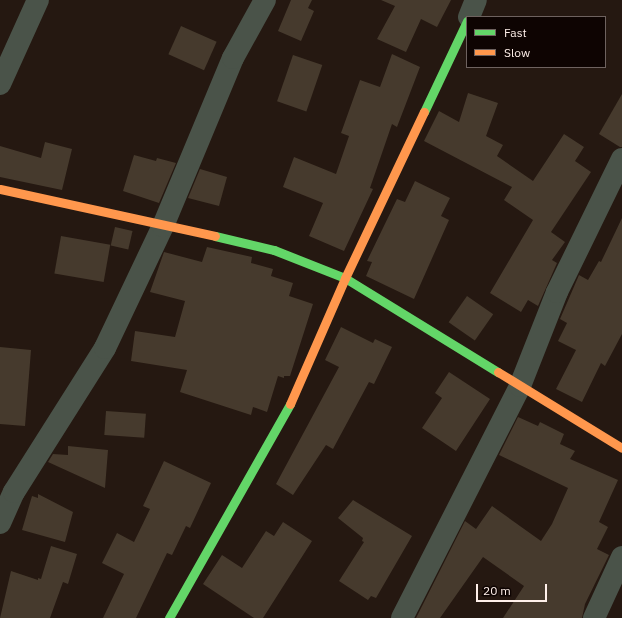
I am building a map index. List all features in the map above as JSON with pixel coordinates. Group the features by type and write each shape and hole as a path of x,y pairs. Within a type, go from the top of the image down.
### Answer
{"street":[{"path":"0,84 38,0"},
{"path":"0,523 14,492 105,348 163,226 215,99 264,0"},
{"path":"469,16 476,0"},
{"path":"169,618 296,394 345,278 466,23"},
{"path":"402,618 520,386 557,292 622,159"},
{"path":"0,189 274,250 345,278 622,448"},
{"path":"594,618 622,557"}],"building":[{"path":"291,0 312,0 308,8 314,11 301,41 278,31"},
{"path":"381,0 451,0 437,27 421,19 406,52 377,39 395,6"},
{"path":"181,26 217,42 204,70 168,54"},
{"path":"392,54 420,67 397,127 392,124 370,188 373,189 344,251 309,236 323,203 283,187 294,157 336,174 349,136 341,133 360,80 380,87"},
{"path":"293,55 322,65 306,111 277,101"},
{"path":"468,93 498,103 486,136 503,145 497,156 533,181 564,134 584,147 575,161 591,172 551,232 565,242 552,260 557,263 538,306 528,300 521,312 490,293 533,220 504,200 512,187 424,141 439,111 459,122"},
{"path":"622,94 622,147 620,147 599,134"},
{"path":"45,142 72,149 62,190 0,177 0,146 41,158"},
{"path":"134,155 156,161 157,158 176,163 159,203 123,191"},
{"path":"200,169 227,177 219,206 188,198"},
{"path":"415,181 450,198 441,216 449,220 414,299 366,276 372,262 367,261 397,199 405,202"},
{"path":"622,218 622,334 605,366 601,363 582,402 556,389 576,350 558,341 567,323 560,319 579,275 588,280 599,261 601,262"},
{"path":"115,227 133,231 128,250 111,246"},
{"path":"61,236 110,245 104,282 54,273"},
{"path":"207,247 252,257 251,263 273,269 271,276 293,283 289,296 313,304 290,376 284,376 284,378 278,376 267,412 253,407 251,415 180,392 187,370 131,361 135,331 175,337 185,301 150,292 164,252 202,262"},
{"path":"467,296 493,314 475,341 449,322"},
{"path":"341,327 373,343 375,339 392,347 374,384 369,382 333,449 326,445 293,495 276,484 339,367 325,360"},
{"path":"0,347 31,350 25,426 0,424"},
{"path":"449,372 490,399 456,451 422,428 442,398 435,393"},
{"path":"106,411 146,414 144,438 104,435"},
{"path":"518,417 538,426 540,422 564,434 560,444 575,451 570,459 618,480 599,522 608,527 597,549 609,555 585,604 582,618 503,618 524,586 483,557 440,618 416,618 465,521 476,529 492,506 541,541 552,524 568,488 499,455"},
{"path":"68,446 108,450 105,488 48,462 53,454 68,455"},
{"path":"164,461 211,483 190,528 186,526 172,555 167,553 136,618 103,618 124,574 102,563 117,533 134,542 150,509 143,506"},
{"path":"38,494 73,512 65,542 22,530 32,496 38,498"},
{"path":"353,500 412,536 376,598 371,596 368,600 339,581 364,542 362,541 363,538 338,518"},
{"path":"283,522 312,541 263,618 254,618 203,584 222,555 242,568 266,531 274,536"},
{"path":"51,546 77,554 68,584 63,582 50,618 0,618 11,571 38,580 38,578 41,579"}],"traffic: fast":[{"path":"424,112 466,23"},
{"path":"215,236 274,250 345,278 498,372"},
{"path":"169,618 290,404"}],"traffic: slow":[{"path":"290,404 345,278 424,112"},
{"path":"0,189 215,236"},
{"path":"498,372 622,448"}]}
